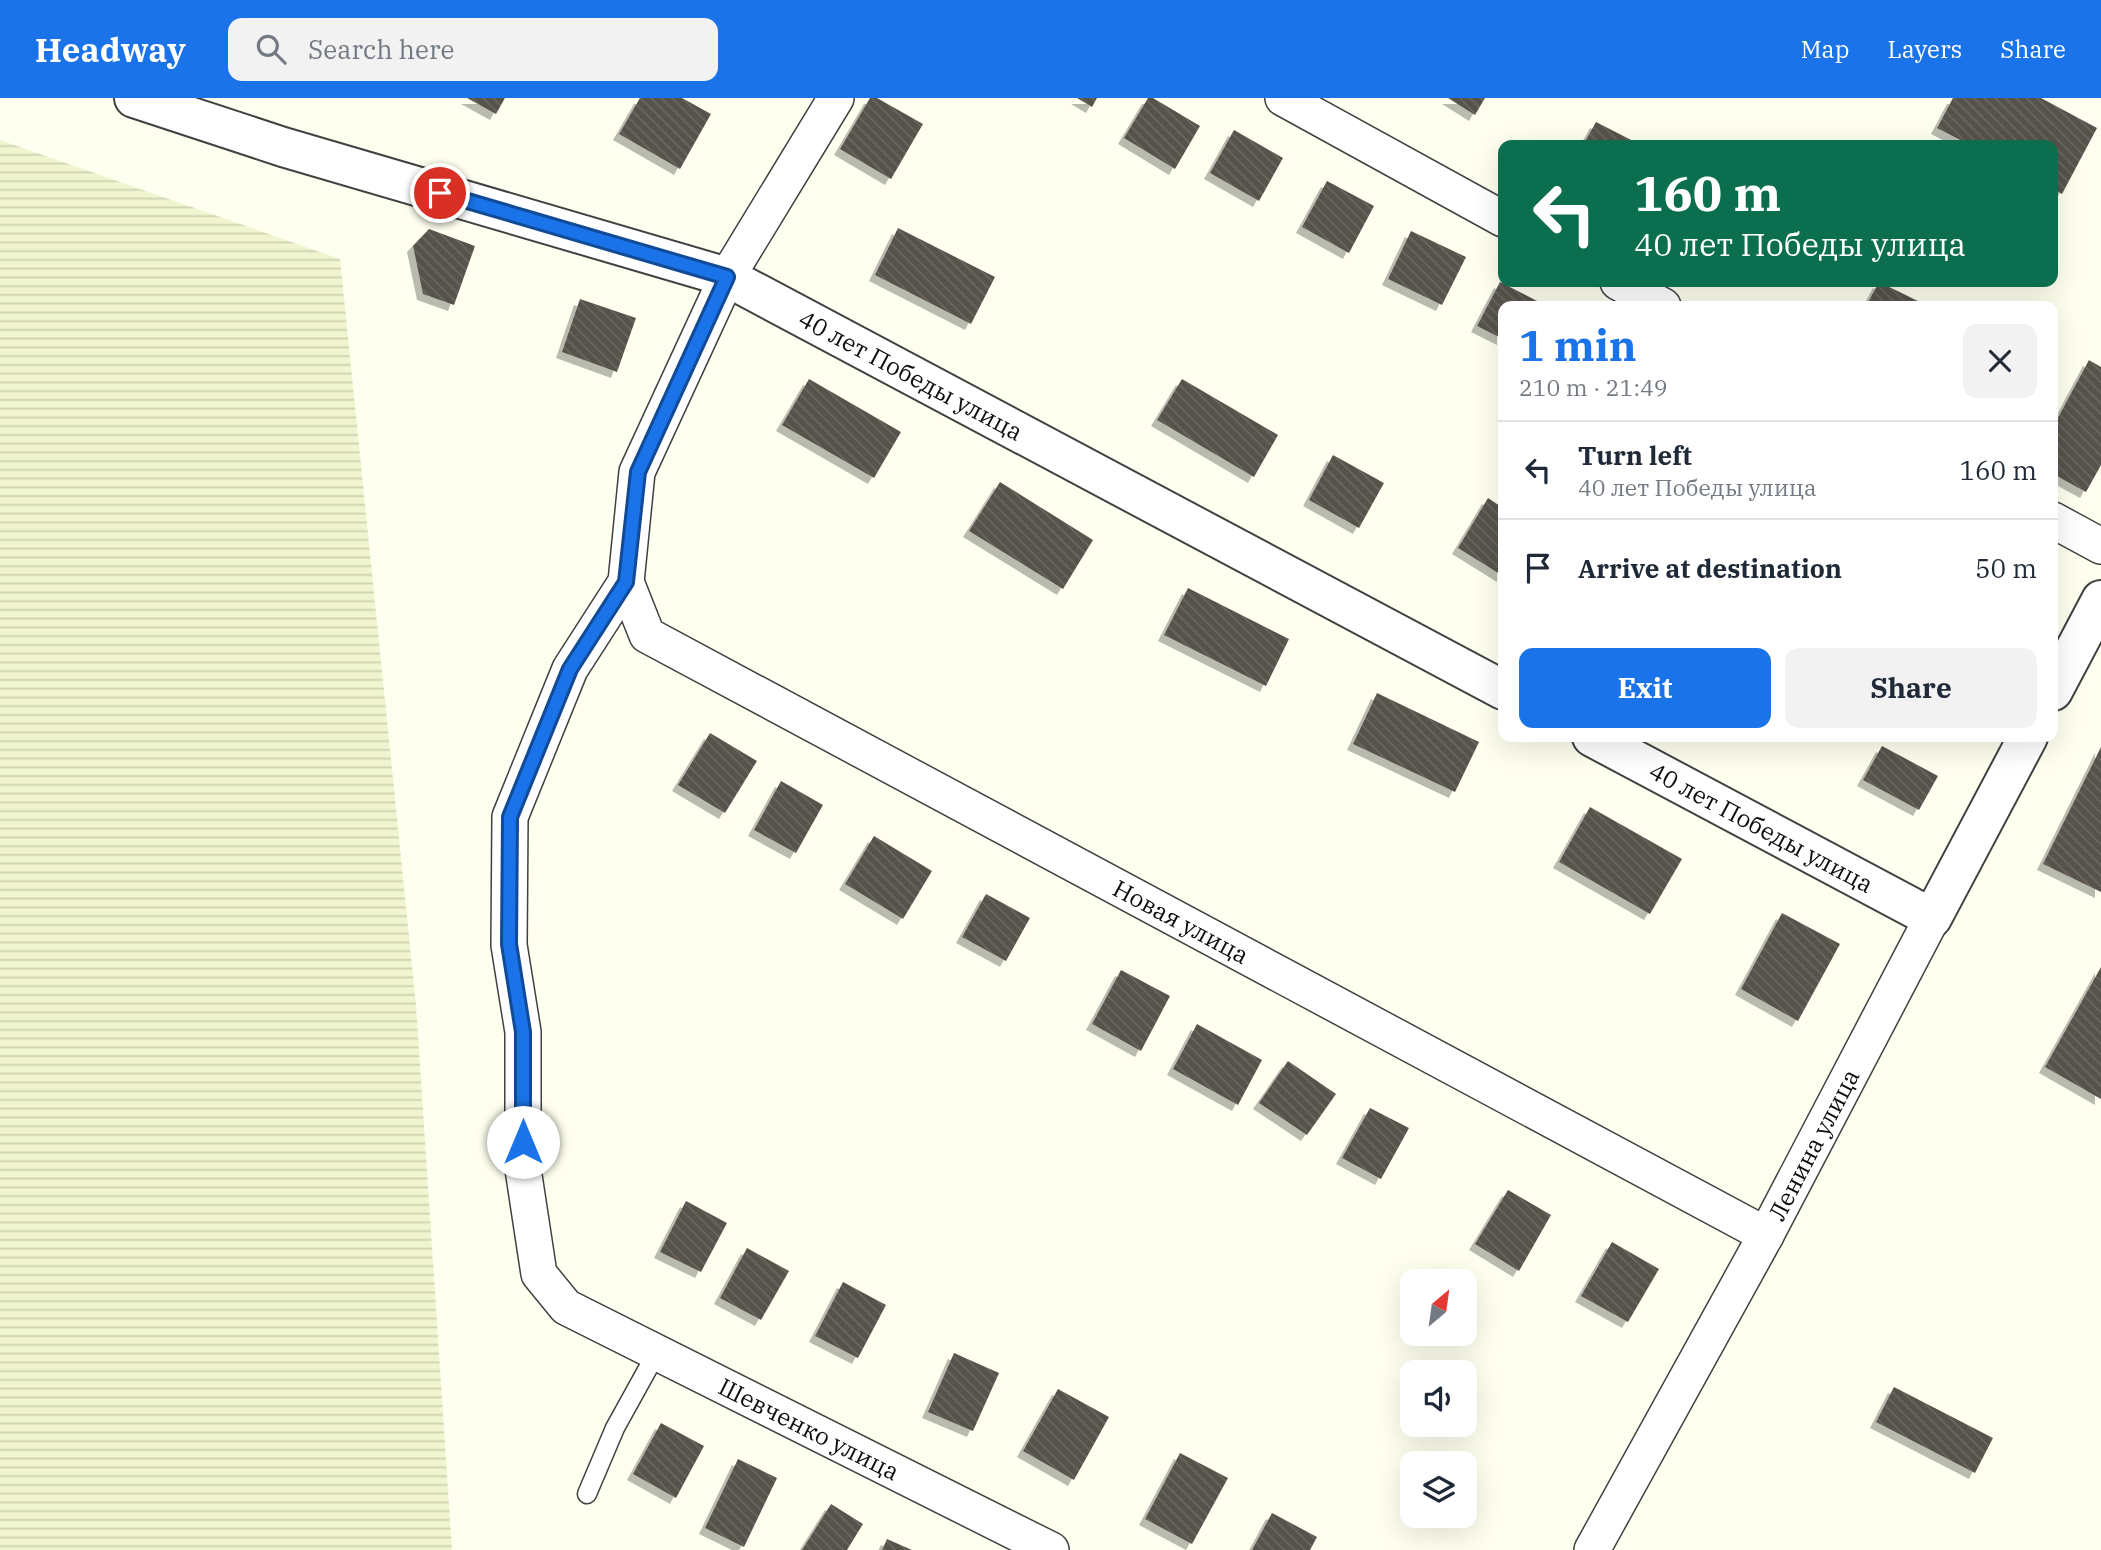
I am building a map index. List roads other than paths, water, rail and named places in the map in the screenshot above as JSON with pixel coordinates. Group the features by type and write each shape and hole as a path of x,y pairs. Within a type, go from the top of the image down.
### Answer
{"street":[{"name":"40 лет Победы улица","path":"134,98 283,147 727,277 1498,687"},
{"path":"626,582 638,472 727,277 835,98"},
{"path":"1283,98 1498,216"},
{"path":"1627,287 1654,301"},
{"path":"2058,523 2101,546"},
{"name":"Новая улица","path":"626,582 647,635 1766,1235"},
{"name":"Шевченко улица","path":"626,582 570,669 510,817 509,944 523,1032 523,1169 539,1274 566,1307 1051,1550"},
{"path":"2058,682 2101,600"},
{"name":"40 лет Победы улица","path":"1601,742 1933,918"},
{"name":"Ленина улица","path":"1604,1546 2025,742"}],"lane":[{"path":"587,1494 615,1428 657,1352"}]}
